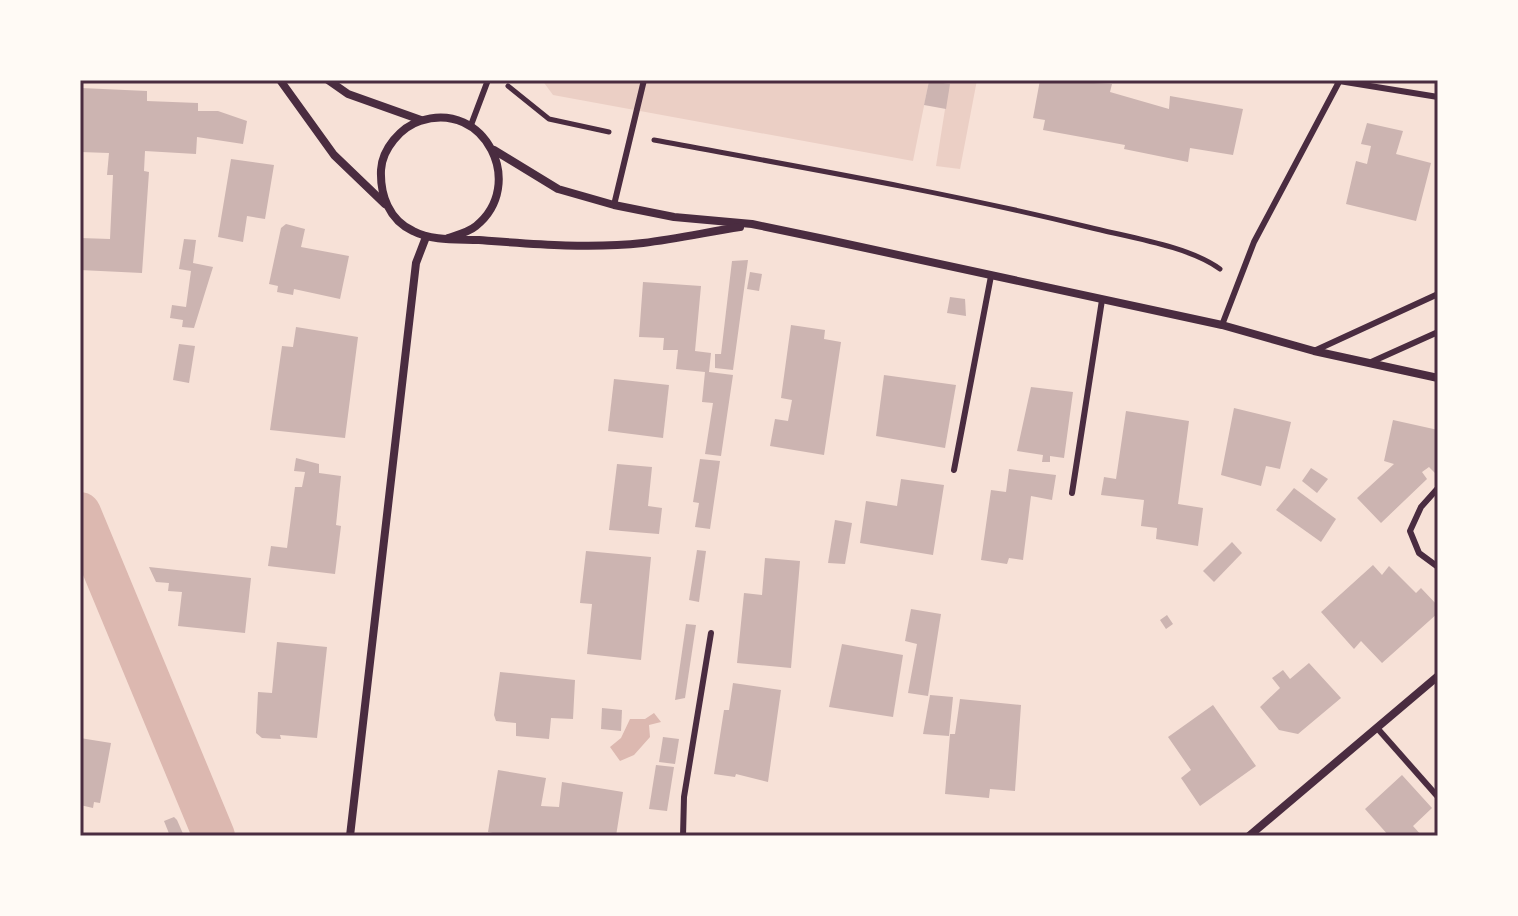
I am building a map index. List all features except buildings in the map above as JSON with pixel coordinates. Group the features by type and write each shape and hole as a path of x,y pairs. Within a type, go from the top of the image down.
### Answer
{"street":[{"path":"280,80 334,155 386,204 396,219 426,237 531,244 642,243 752,224"},
{"path":"328,80 348,94 421,120"},
{"path":"386,204 380,185 381,164 389,146 403,130 421,120 446,117 471,125 494,150 558,189 614,205 674,217 752,224 1222,325 1314,351 1438,378"},
{"path":"448,238 475,228 494,206 501,178 494,150"},
{"path":"350,836 416,263 426,237"},
{"path":"1249,836 1438,676"}],"lane":[{"path":"471,125 488,80"},
{"path":"614,205 644,80"},
{"path":"1333,80 1438,97"},
{"path":"1222,325 1254,242 1339,80"},
{"path":"954,470 991,276"},
{"path":"1314,351 1438,294"},
{"path":"1072,493 1102,300"},
{"path":"1369,363 1438,332"},
{"path":"1438,488 1421,507 1410,531 1419,553 1438,567"},
{"path":"683,836 684,797 711,633"},
{"path":"1378,729 1438,797"}],"path":[{"path":"496,80 549,119 956,195 1209,261 1237,281"}],"shaded area":[{"path":"542,80 977,80 960,169 936,166 949,84 929,81 913,161 553,95"},
{"path":"654,713 661,722 649,725 650,737 634,755 620,761 610,747 621,738 630,719 645,719"}],"waterway":[{"path":"80,513 214,836"}]}
